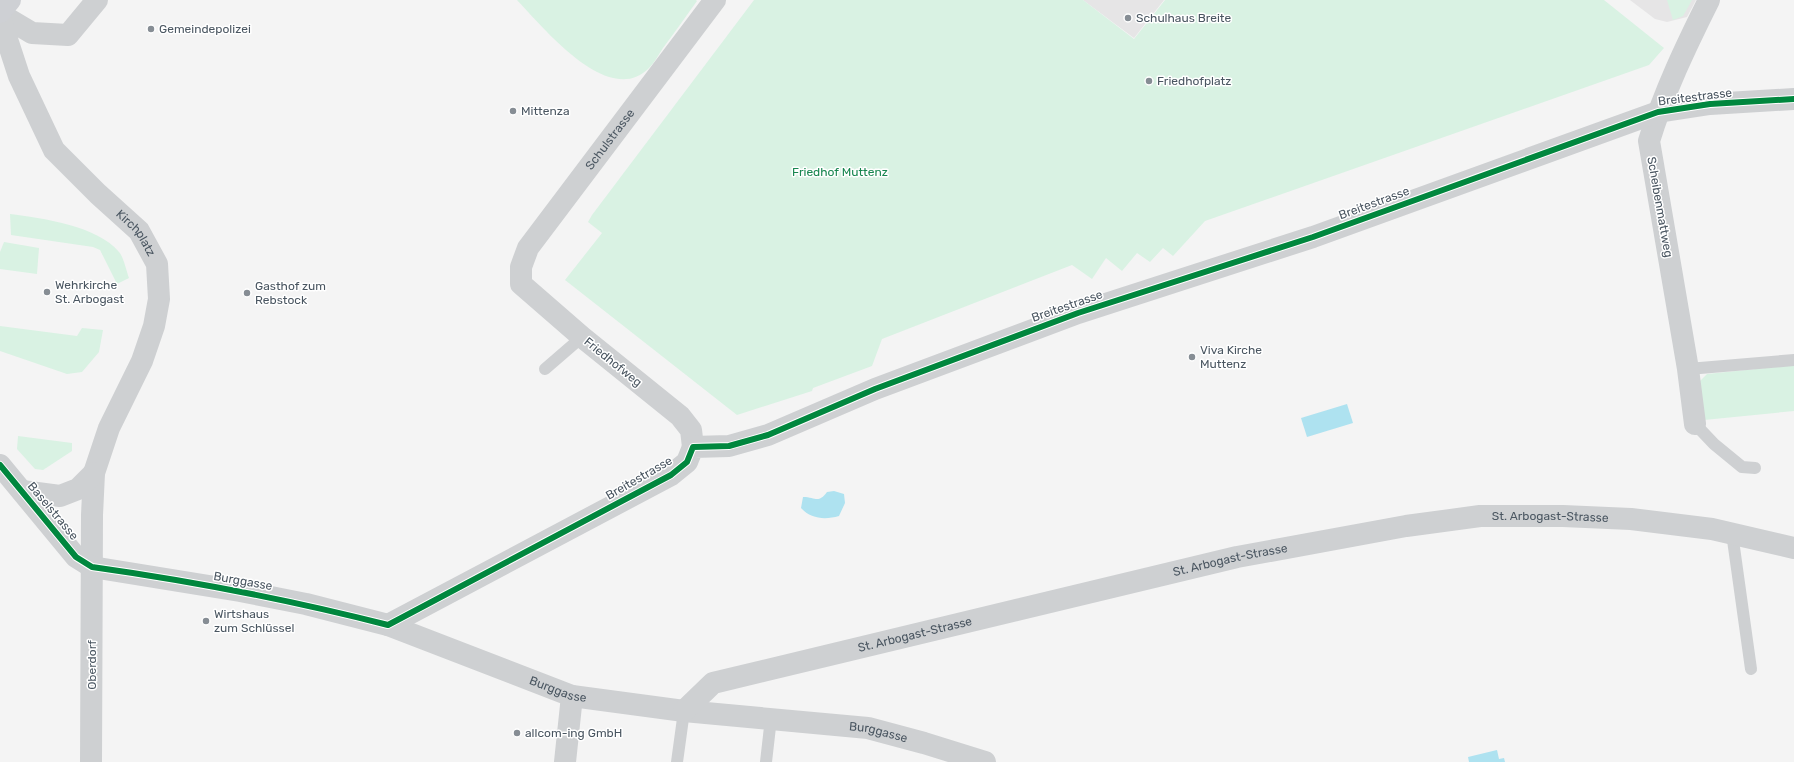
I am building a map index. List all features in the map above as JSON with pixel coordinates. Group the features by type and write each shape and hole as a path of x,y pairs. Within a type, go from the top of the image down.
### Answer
{"street":[{"path":"10,0 0,13 32,33 68,35 97,0"},
{"name":"Schulstrasse","path":"521,284 521,267 528,248 715,0"},
{"name":"Scheibenmattweg","path":"1695,424 1688,369 1649,141 1658,112 1708,0"},
{"name":"Kirchplatz","path":"0,18 19,76 54,150 98,194 140,231 157,264 159,299 154,326 142,361 109,428 94,473 92,568"},
{"name":"Breitestrasse","path":"388,625 671,475 686,462 693,447 729,446 768,435 875,389 1078,313 1313,237 1658,112 1710,104 1794,99"},
{"name":"Friedhofweg","path":"521,284 582,337 680,416 691,430 693,447"},
{"name":"Baselstrasse","path":"0,465 76,557 92,568"},
{"name":"Kirchplatz","path":"22,492 60,496 78,489 94,473"},
{"name":"St. Arbogast-Strasse","path":"684,711 713,683 1222,561 1406,526 1480,516 1563,516 1631,519 1712,529 1794,548"},
{"name":"Burggasse","path":"92,568 240,591 306,604 388,625 572,696 684,711 868,728 924,742 985,762"},
{"name":"Oberdorf","path":"91,762 92,568"},
{"path":"564,762 572,696"}],"lane":[{"path":"545,369 582,337"},
{"path":"1688,369 1794,360"},
{"path":"1695,424 1714,444 1742,467 1755,468"},
{"path":"1732,533 1751,669"},
{"path":"677,762 684,711"},
{"path":"766,762 771,718"}],"shaded area":[{"name":"Schulhaus Breite","path":"1083,0 1164,0 1134,38"},
{"path":"1630,0 1696,0 1687,17 1667,22 1655,19"}],"green space":[{"path":"517,0 697,1 649,68 633,78 615,78 597,72 578,60 543,28"},
{"name":"Friedhof Muttenz","path":"754,0 1083,0 1134,39 1165,0 1604,0 1664,48 1649,65 1205,221 1173,256 1163,248 1150,262 1137,253 1122,271 1106,258 1092,279 1072,265 882,339 872,366 813,388 812,391 737,415 565,280 602,233 588,222 592,215"},
{"path":"1667,0 1692,0 1683,16 1673,20"},
{"path":"10,214 69,225 98,236 110,243 119,252 124,261 129,278 117,284 100,250 93,247 11,235"},
{"path":"4,242 39,248 37,274 0,269 0,252"},
{"path":"0,326 77,336 82,328 103,330 99,352 82,372 67,374 0,351"},
{"path":"1794,365 1794,411 1704,420 1700,381 1707,374"},
{"path":"18,436 72,443 72,451 43,470 35,469 17,449"}],"water":[{"path":"1347,404 1353,423 1307,437 1301,418"},
{"path":"834,491 844,494 845,503 839,516 818,518 805,512 801,508 803,497 819,499 827,492"},
{"path":"1497,750 1499,759 1504,758 1505,762 1469,762 1468,757"}],"cycle path":[{"path":"0,465 76,557 92,567 167,578 241,592 314,607 388,625 671,475 687,462 693,447 729,446 768,435 875,389 1078,313 1313,237 1658,112 1710,104 1794,99"}],"place":[{"name":"Schulhaus Breite","path":"1128,18"},
{"name":"Gemeindepolizei","path":"151,29"},
{"name":"Friedhofplatz","path":"1149,81"},
{"name":"Mittenza","path":"513,111"},
{"name":"Wehrkirche St. Arbogast","path":"47,292"},
{"name":"Gasthof zum Rebstock","path":"247,293"},
{"name":"Viva Kirche Muttenz","path":"1192,357"},
{"name":"Wirtshaus zum Schlüssel","path":"206,621"},
{"name":"allcom-ing GmbH","path":"517,733"}]}
